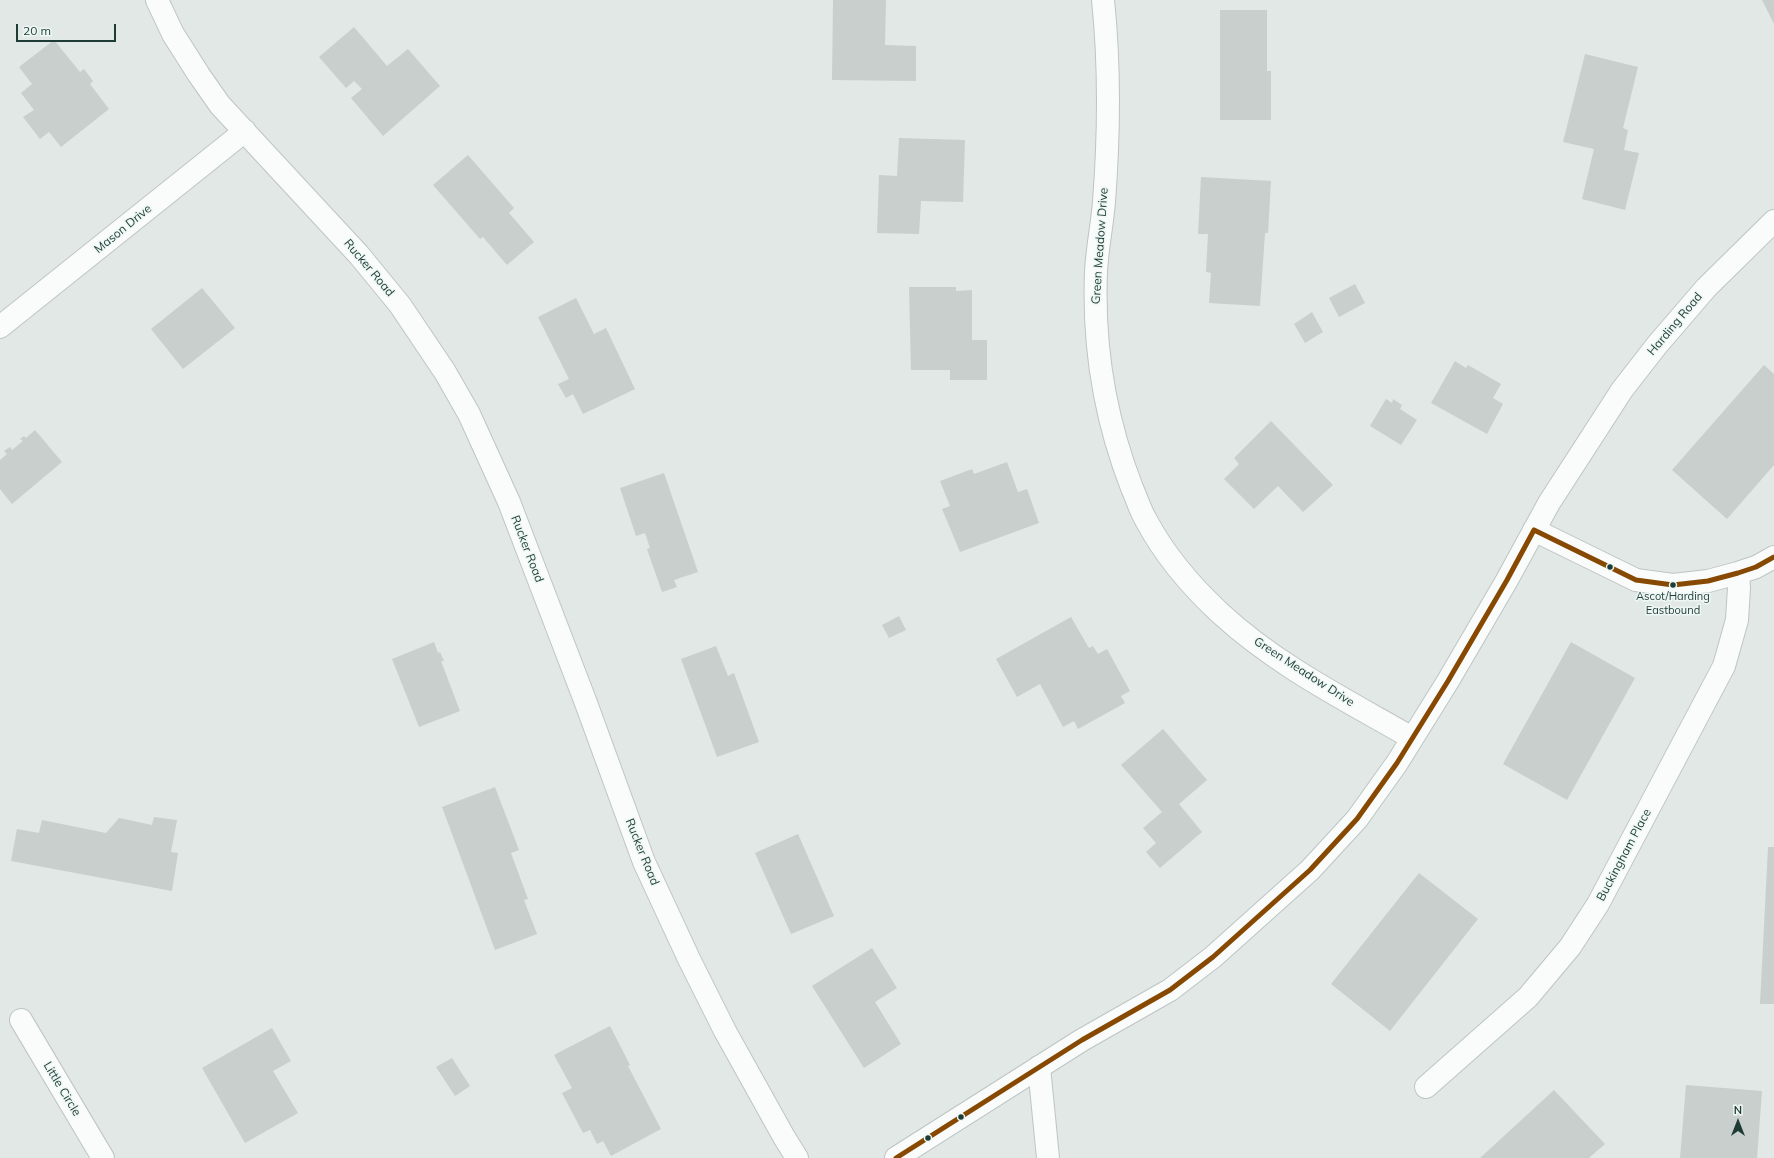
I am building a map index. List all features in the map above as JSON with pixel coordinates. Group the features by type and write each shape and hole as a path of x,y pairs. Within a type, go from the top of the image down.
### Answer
{"street":[{"name":"Rucker Road","path":"157,0 173,34 220,105 359,255 400,305 445,372 469,414 512,510 586,703 644,862 689,959 725,1031 797,1158"},
{"name":"Green Meadow Drive","path":"1103,0 1106,33 1108,108 1104,202 1096,272 1095,310 1098,348 1108,411 1121,460 1145,519 1157,540 1187,578 1220,613 1286,664 1412,738"},
{"name":"Mason Drive","path":"0,327 245,131"},
{"name":"Harding Road","path":"896,1158 1038,1067 1170,990 1213,958 1258,919 1310,870 1357,819 1397,763 1508,580 1549,503 1622,390 1662,339 1706,288 1774,221"},
{"path":"1534,530 1636,580 1673,585 1708,581 1738,573 1756,567 1774,557"},
{"name":"Buckingham Place","path":"1426,1087 1528,997 1570,948 1598,904 1724,666 1737,620 1740,588 1738,573"},
{"name":"Little Circle","path":"21,1020 103,1158"},
{"path":"1038,1067 1048,1158"}],"building":[{"path":"833,0 886,0 885,45 916,46 916,81 832,80"},
{"path":"1762,0 1774,0 1774,24"},
{"path":"1220,10 1267,10 1267,71 1271,71 1271,120 1220,120"},
{"path":"354,27 387,66 408,49 440,86 383,136 351,98 362,89 354,81 346,88 319,57"},
{"path":"54,40 80,72 84,69 93,81 90,84 109,109 61,147 49,132 40,139 23,117 34,110 21,93 32,84 19,67"},
{"path":"1585,54 1638,67 1623,128 1628,130 1624,150 1639,153 1625,210 1582,199 1594,149 1563,142"},
{"path":"899,138 965,140 963,202 921,201 919,234 877,233 879,175 897,176"},
{"path":"468,155 514,208 509,213 534,242 507,265 483,237 480,239 433,185"},
{"path":"1201,177 1271,181 1268,233 1265,233 1260,306 1209,303 1211,273 1206,272 1208,234 1198,234"},
{"path":"1355,284 1365,303 1339,317 1329,298"},
{"path":"909,287 956,287 956,291 972,290 972,340 987,340 987,380 950,380 950,370 911,370"},
{"path":"202,288 235,328 183,369 151,329"},
{"path":"576,298 594,334 606,328 635,389 583,414 573,394 566,398 558,384 569,379 538,317"},
{"path":"1312,312 1323,332 1305,343 1294,324"},
{"path":"1455,361 1466,368 1468,365 1501,384 1493,398 1503,404 1487,434 1431,403"},
{"path":"1764,365 1774,374 1774,465 1727,519 1672,470"},
{"path":"1386,399 1392,403 1393,399 1402,405 1400,409 1417,420 1401,445 1370,426"},
{"path":"1271,421 1333,485 1303,512 1278,486 1254,509 1224,479 1239,464 1234,458"},
{"path":"35,430 62,462 12,504 0,489 0,460 7,454 4,451 10,447 12,450 23,441 20,439 24,436 26,438"},
{"path":"1007,462 1018,492 1027,489 1039,523 960,552 942,509 950,506 940,481 972,469 974,474"},
{"path":"664,473 698,572 674,580 677,587 662,592 647,549 650,548 645,533 636,536 620,488"},
{"path":"899,616 906,630 889,638 882,625"},
{"path":"1071,617 1089,648 1093,646 1098,654 1107,649 1130,691 1121,696 1125,703 1078,729 1074,721 1063,727 1040,684 1017,697 996,659"},
{"path":"434,642 438,653 440,652 444,661 441,661 460,711 419,727 392,659"},
{"path":"1571,642 1635,678 1567,800 1503,764"},
{"path":"716,646 728,676 734,673 759,742 717,757 681,659"},
{"path":"1163,729 1207,780 1179,804 1202,832 1160,868 1146,852 1156,843 1143,828 1162,812 1121,765"},
{"path":"495,787 519,850 511,853 528,899 524,900 537,934 495,950 442,807"},
{"path":"154,817 177,820 171,852 178,853 172,891 11,861 17,829 39,833 42,820 106,833 119,818 152,825"},
{"path":"798,834 834,916 791,934 755,853"},
{"path":"1768,847 1774,847 1774,1004 1760,1004"},
{"path":"1419,873 1478,919 1390,1031 1331,984"},
{"path":"872,948 897,988 875,1002 901,1044 864,1068 812,986"},
{"path":"610,1026 630,1065 628,1066 661,1129 611,1156 603,1141 597,1144 590,1130 583,1133 562,1093 572,1088 554,1055"},
{"path":"272,1028 291,1061 273,1071 298,1113 245,1143 202,1068"},
{"path":"452,1058 470,1086 455,1096 436,1067"},
{"path":"1686,1085 1762,1091 1757,1158 1680,1158"},
{"path":"1554,1090 1605,1144 1589,1158 1480,1158"}],"transit line":[{"path":"1534,530 1636,580 1673,585 1708,581 1738,573 1756,567 1774,557"},
{"path":"896,1158 1082,1040 1170,990 1213,957 1310,870 1357,819 1397,763 1448,681 1507,580 1534,530"}],"place":[{"name":"Ascot/Harding Eastbound","path":"1673,585"}]}
